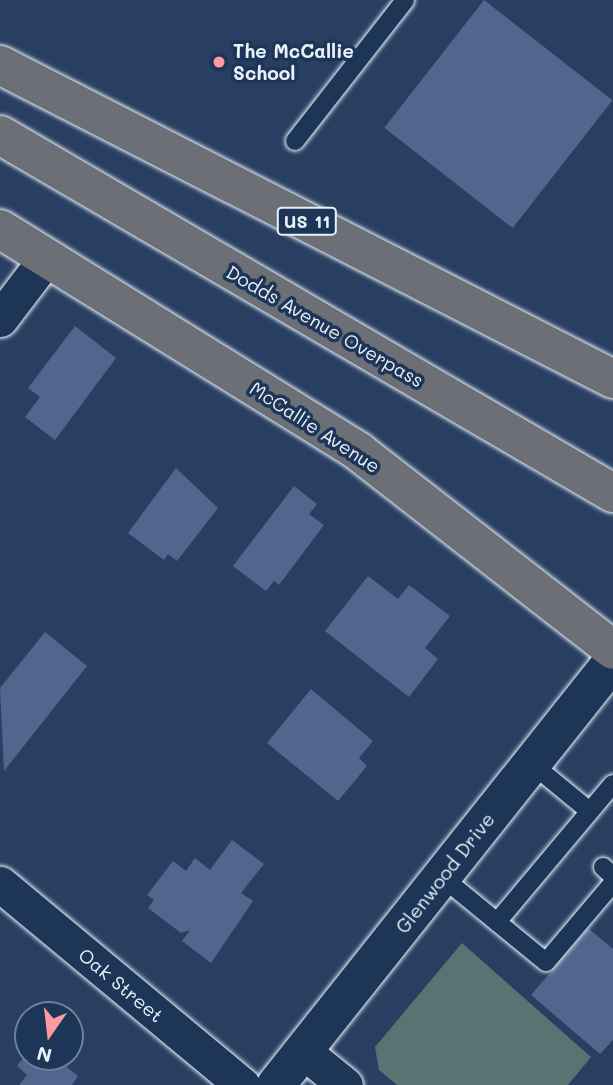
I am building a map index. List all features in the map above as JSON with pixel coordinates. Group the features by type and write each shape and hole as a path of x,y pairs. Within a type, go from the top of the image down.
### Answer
{"main road":[{"name":"US 11","path":"0,65 613,379"},
{"name":"Dodds Avenue Overpass","path":"0,133 37,158 613,493"},
{"name":"McCallie Avenue","path":"0,229 359,452 613,650"}],"street":[{"path":"0,319 47,257"},
{"name":"Glenwood Drive","path":"276,1085 613,661"},
{"name":"Oak Street","path":"0,884 242,1085"},
{"path":"303,1051 345,1085"}],"lane":[{"path":"295,141 405,0"},
{"path":"531,763 586,809"},
{"path":"497,922 537,882 571,840 586,809 613,784"},
{"path":"442,877 546,962 578,912 613,883"}],"green space":[{"path":"462,943 591,1057 568,1085 397,1085 379,1070 375,1047"}],"building":[{"path":"484,0 612,100 513,228 384,128"},
{"path":"75,326 116,358 55,440 25,417 40,397 28,388"},
{"path":"176,468 218,508 177,561 168,554 164,560 128,533"},
{"path":"294,486 317,504 309,514 324,525 279,585 274,581 266,591 233,566"},
{"path":"368,576 398,599 409,585 450,616 425,648 438,659 409,697 325,631"},
{"path":"45,632 87,666 4,771 0,688"},
{"path":"311,689 373,741 359,758 367,766 338,801 267,743"},
{"path":"232,840 264,864 241,893 253,901 211,963 182,941 190,930 181,933 148,908 154,900 147,895 173,861 186,871 195,858 210,870"},
{"path":"588,928 613,949 613,1040 600,1054 531,995"},
{"path":"23,1071 72,1071 78,1076 72,1085 19,1085 27,1075"}],"place":[{"name":"The McCallie School","path":"219,62"}]}
